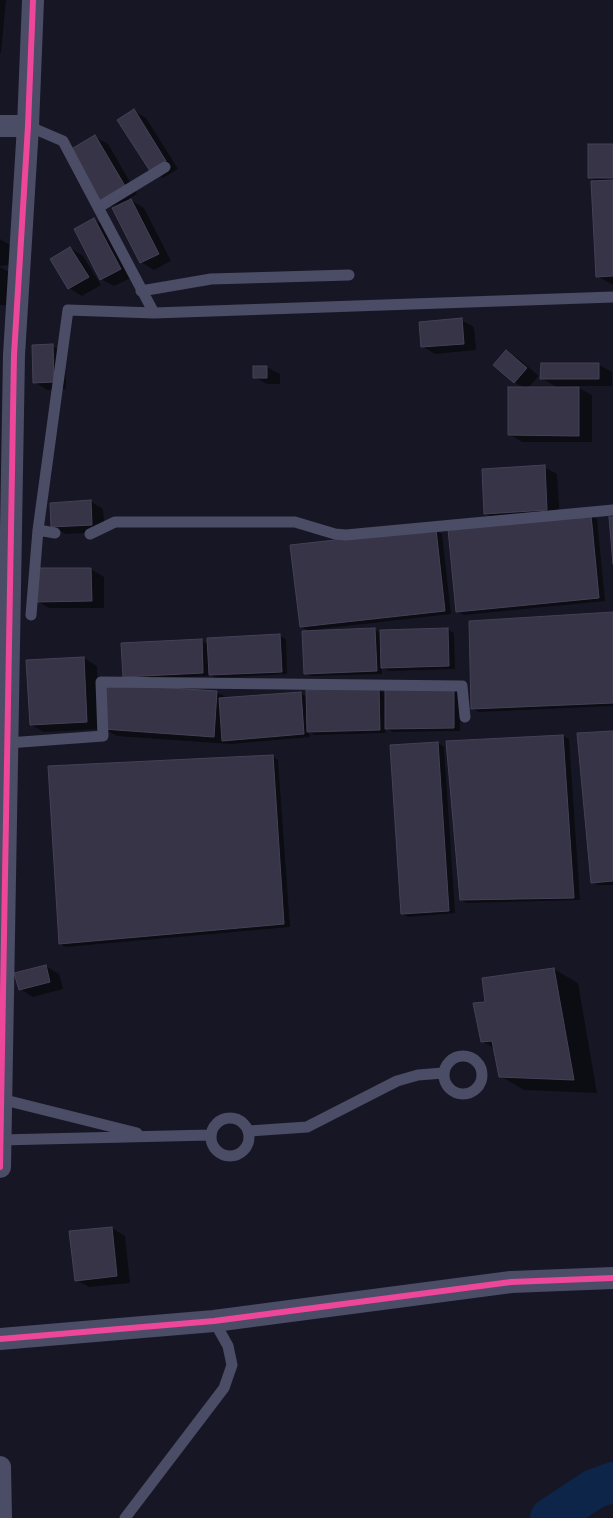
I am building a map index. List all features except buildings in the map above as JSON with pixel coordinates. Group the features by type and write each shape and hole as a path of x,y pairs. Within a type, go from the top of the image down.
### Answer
{"street":[{"path":"0,1167 14,355 28,126 33,0"},
{"path":"0,126 28,126"},
{"path":"0,1339 214,1321 511,1282 613,1278"},
{"path":"0,1467 1,1518"}],"lane":[{"path":"28,126 63,141 154,313"},
{"path":"99,207 164,167"},
{"path":"141,291 211,280 349,275"},
{"path":"31,615 38,530 68,310 154,313 613,297"},
{"path":"90,534 115,522 175,522 302,523 335,534 346,535 613,510"},
{"path":"38,530 55,533"},
{"path":"8,743 103,736 101,682 462,686 465,717"},
{"path":"249,1131 307,1127 397,1081 418,1075 443,1073"},
{"path":"1,1099 153,1137"},
{"path":"228,1118 240,1121 249,1131 250,1138 246,1149 235,1156 223,1156 213,1147 210,1135 216,1124 228,1118"},
{"path":"0,1140 210,1135"},
{"path":"125,1518 224,1388 232,1365 228,1346 214,1321"}],"waterway":[{"path":"550,1518 594,1489 613,1482"}],"cycle path":[{"path":"0,1167 14,355 28,126 33,0"},
{"path":"0,1339 214,1321 511,1282 613,1278"}]}
